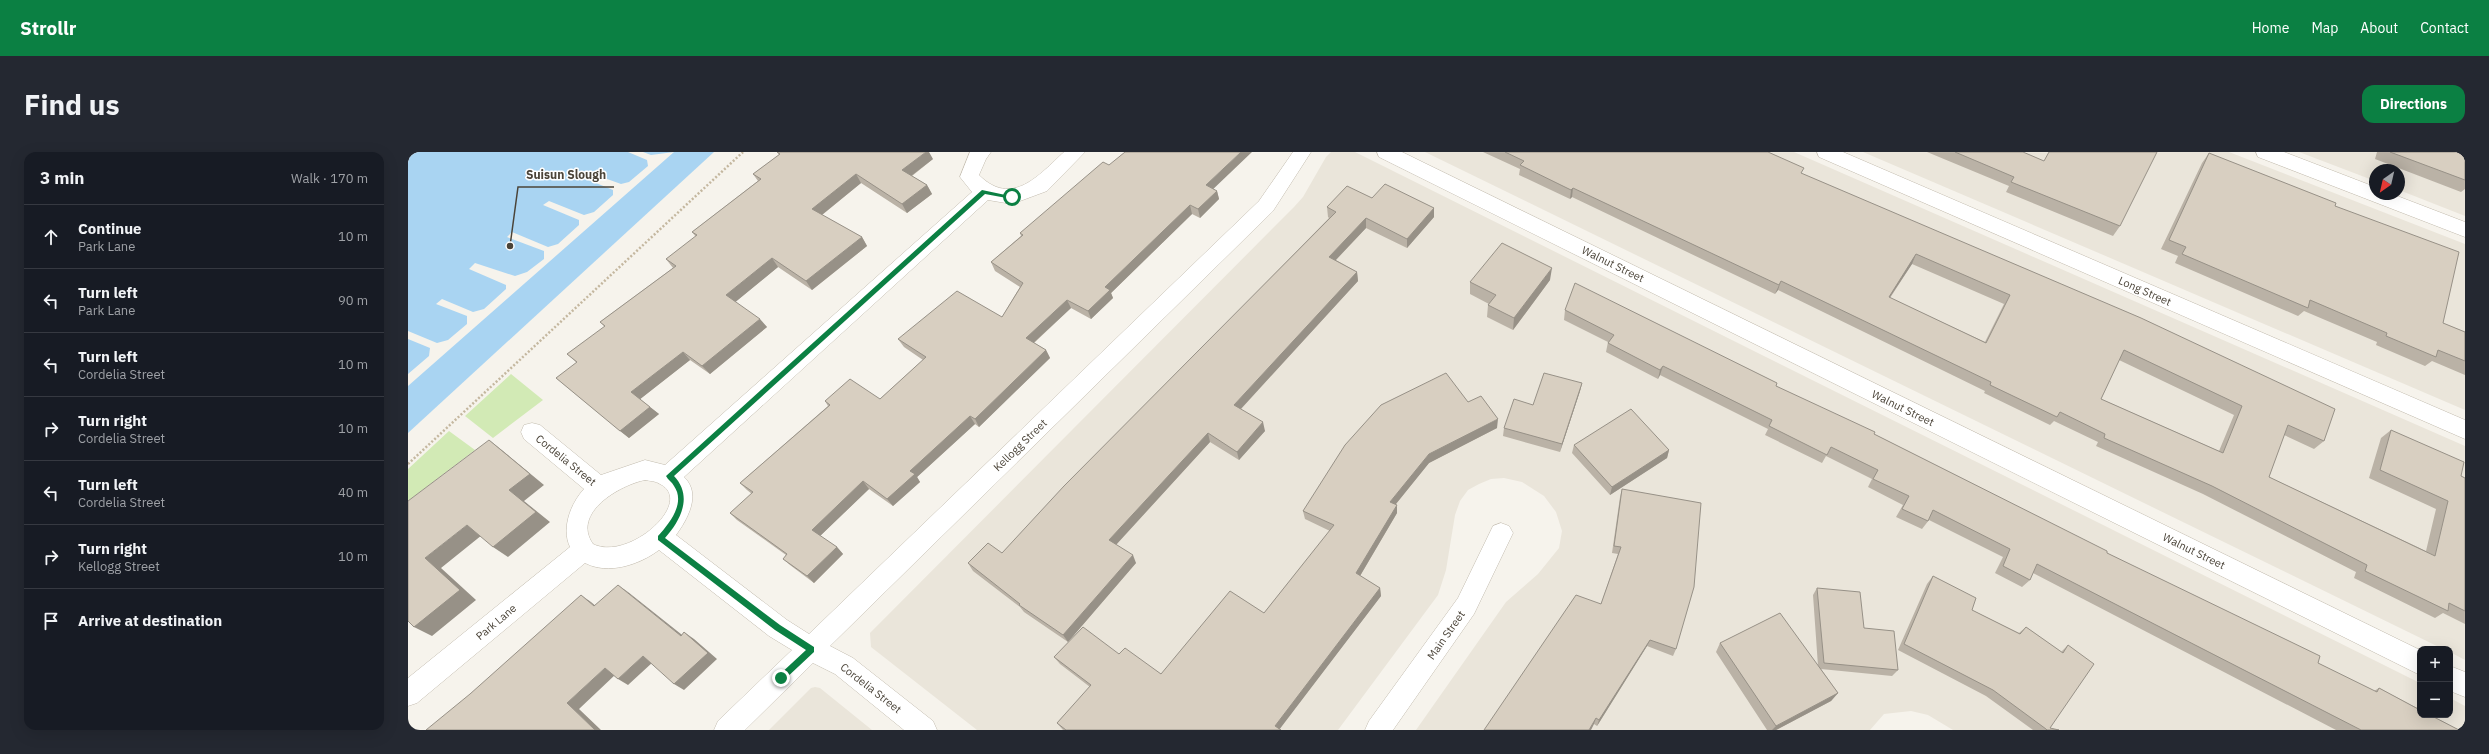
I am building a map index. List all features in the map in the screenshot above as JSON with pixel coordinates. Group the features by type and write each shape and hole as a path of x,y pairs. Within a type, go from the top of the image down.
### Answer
{"street":[{"path":"982,152 969,177 984,192 1012,197 1040,186 1076,152"},
{"name":"Kellogg Street","path":"727,730 1266,206 1287,177 1302,152"},
{"name":"Walnut Street","path":"1386,152 2417,662"},
{"name":"Long Street","path":"1826,152 2465,430"},
{"path":"2264,152 2465,230"},
{"path":"584,549 596,556 610,558 628,556 645,549 660,538 672,525 680,511 681,497 678,485 670,476 984,192"},
{"name":"Cordelia Street","path":"532,432 600,488"},
{"name":"Cordelia Street","path":"584,549 577,539 576,526 584,506 600,488 630,473 644,470 670,476"},
{"name":"Main Street","path":"1378,730 1466,606 1501,533"},
{"name":"Cordelia Street","path":"660,538 778,628 811,650 844,666 924,730"},
{"name":"Park Lane","path":"408,694 584,549"},
{"path":"2453,679 2465,685"}],"path":[{"path":"408,464 742,152"}],"shaded area":[{"path":"1331,152 1355,152 2417,682 2417,718 2453,718 2453,700 2465,706 2465,730 1953,730 1928,715 1911,711 1884,714 1870,730 1416,730 1506,602 1538,574 1559,548 1562,531 1556,512 1544,496 1522,482 1504,478 1491,479 1479,484 1468,490 1460,501 1455,515 1446,570 1438,595 1338,730 977,730 871,647 870,633 1294,207 1303,197 1326,157"},
{"path":"1425,152 1794,152 2465,446 2465,660 2453,654 2453,646 2437,646"},
{"path":"1863,152 2229,152 2465,244 2465,410"},
{"path":"2299,152 2465,152 2465,216 2405,192 2405,164 2369,164 2369,179"},
{"path":"811,688 820,688 872,730 769,730"}],"green space":[{"path":"511,374 543,400 493,438 465,416"},
{"path":"449,431 475,450 408,501 408,469"}],"water":[{"path":"408,152 714,152 408,433"}],"pier":[{"path":"628,152 643,152 651,155 674,152 408,386 408,374 429,356 430,348 408,339 408,331 437,343 448,340 467,324 467,316 436,304 442,299 473,312 484,309 506,289 506,285 469,269 475,263 515,276 527,272 544,259 544,251 507,237 512,232 548,247 558,244 579,225 579,220 543,205 549,201 584,215 594,212 613,195 613,190 579,176 585,171 621,184 629,182 648,166 647,160"}],"building":[{"path":"777,152 926,152 902,170 927,185 902,204 856,174 812,209 862,237 806,281 772,258 726,295 760,319 702,366 683,352 631,392 650,407 620,431 556,378 577,362 567,354 605,326 600,322 676,266 666,259 697,235 692,232 761,179 753,174 780,154"},
{"path":"1125,152 1241,152 1206,185 1217,191 1198,209 1190,205 1105,287 1110,290 1088,311 1067,300 1026,338 1046,350 975,419 970,416 910,471 915,474 887,499 863,481 812,530 837,547 807,576 783,559 787,554 730,513 753,492 740,483 830,405 825,401 850,379 880,399 926,357 898,339 957,291 1002,317 1023,283 991,262 1023,235 1020,233 1103,162 1109,165"},
{"path":"1505,152 1768,152 1804,168 1801,173 2141,318 2335,409 2324,441 2288,425 2269,477 2435,556 2448,501 2380,470 2391,430 2464,462 2461,476 2465,478 2465,611 2449,603 2448,611 2365,571 2367,565 2212,486 2104,438 2105,434 2060,412 2057,417 1990,385 1991,382 1781,281 1779,285 1573,188 1571,190 1520,165 1524,161","holes":["1916,254 2010,295 1986,343 1889,297","2124,350 2242,406 2223,453 2101,399"]},
{"path":"1955,152 2023,152 2044,161 2049,152 2157,152 2120,226 2011,182 2014,177"},
{"path":"2390,152 2463,152 2465,153 2465,180"},
{"path":"2209,153 2336,203 2335,206 2459,252 2443,323 2465,332 2465,361 2438,350 2436,357 2386,336 2387,333 2310,300 2308,308 2182,254 2186,247 2169,240"},
{"path":"1385,184 1434,208 1407,239 1366,218 1329,257 1357,272 1234,405 1263,422 1237,452 1208,433 1109,540 1133,555 1063,635 1019,605 1020,604 968,563 988,543 1002,553 1064,486 1336,212 1327,207 1347,186 1372,198"},
{"path":"1502,243 1552,268 1514,318 1488,305 1496,295 1470,282"},
{"path":"1575,283 1777,383 1776,386 1875,432 1874,434 2107,551 2107,553 2320,656 2318,663 2377,692 2379,688 2417,708 2417,718 2436,718 2459,730 2361,730 2037,564 2030,580 2003,566 2010,549 1933,510 1928,521 1902,509 1909,496 1873,479 1878,470 1831,447 1827,455 1769,426 1772,420 1663,366 1660,370 1608,343 1614,335 1565,310"},
{"path":"1446,373 1468,402 1481,396 1498,419 1429,454 1390,502 1397,505 1356,573 1380,588 1275,726 1281,730 1066,730 1057,723 1091,685 1054,657 1083,627 1119,654 1125,648 1161,674 1230,591 1264,613 1334,525 1303,511 1345,445 1381,405"},
{"path":"1544,373 1582,383 1562,444 1504,428 1514,399 1533,405"},
{"path":"1631,409 1669,450 1612,487 1574,445"},
{"path":"489,440 530,474 509,490 536,512 493,547 467,525 425,558 460,590 414,627 408,621 408,501"},
{"path":"1622,489 1701,503 1694,587 1676,649 1650,640 1599,720 1596,718 1589,730 1484,730 1576,595 1601,604 1621,547 1614,546"},
{"path":"1933,576 1976,598 1972,610 2020,634 2026,627 2063,653 2068,645 2094,664 2050,728 2059,730 2047,730 1993,690 1904,644"},
{"path":"618,585 681,636 684,632 708,653 674,684 643,656 618,679 605,668 567,703 595,730 426,730 470,694 581,595 594,606"},
{"path":"1817,588 1860,592 1864,628 1894,631 1898,670 1824,663"},
{"path":"1780,613 1838,693 1776,726 1720,643"}],"place":[{"name":"Suisun Slough","path":"510,246"}],"route":[{"path":"781,678 811,650 778,628 660,538 672,525 680,511 681,497 678,485 670,476 984,192 1012,197"}]}
